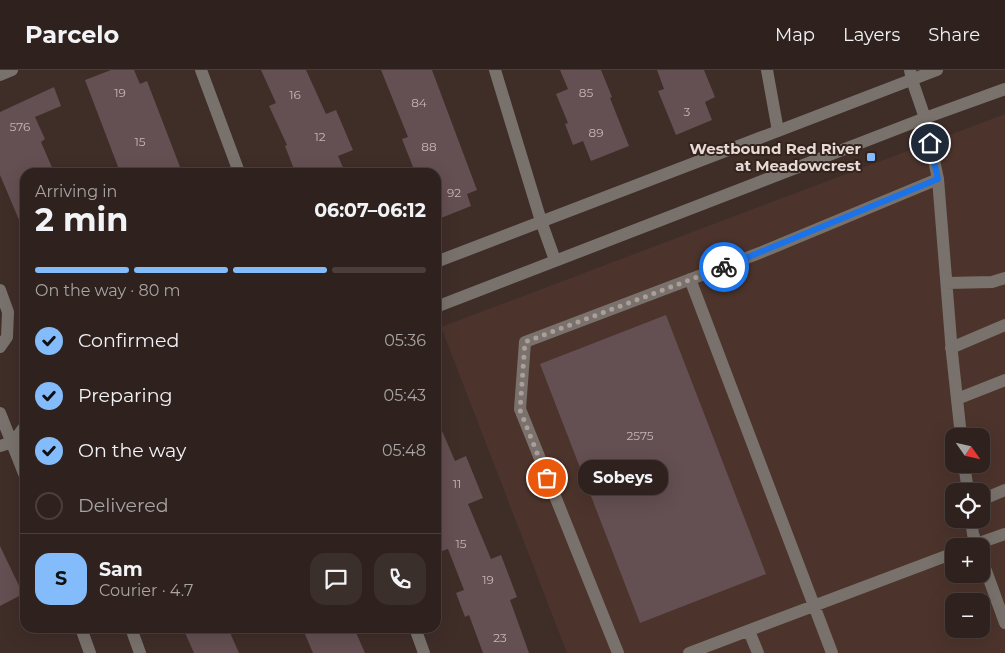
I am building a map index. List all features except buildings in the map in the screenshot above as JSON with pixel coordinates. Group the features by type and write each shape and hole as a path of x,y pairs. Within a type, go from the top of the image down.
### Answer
{"street":[{"path":"0,75 12,70"},
{"path":"201,70 238,168"},
{"path":"495,70 541,221 555,260"},
{"path":"767,70 778,131"},
{"path":"441,260 778,131 911,75 937,70"},
{"path":"911,75 925,118 938,179 951,348 960,428"},
{"path":"441,305 925,118 1005,89"},
{"path":"618,653 520,410 525,342 762,252 938,179"},
{"path":"947,283 992,282 1005,278"},
{"path":"690,280 832,653"},
{"path":"0,290 8,312 7,337 0,347"},
{"path":"951,348 1005,326"},
{"path":"957,399 1005,380"},
{"path":"0,413 19,442 0,446"},
{"path":"990,496 1005,490"},
{"path":"990,540 1005,534"},
{"path":"689,653 945,556"},
{"path":"990,582 1005,623"},
{"path":"748,630 758,653"},
{"path":"83,633 90,653"},
{"path":"133,633 140,653"},
{"path":"416,633 424,653"}],"shaded area":[{"path":"1005,114 1005,653 567,653 441,327"}],"way so far":[{"path":"547,478 520,410 525,342 724,267"}],"place":[{"name":"Westbound Red River at Meadowcrest","path":"871,157"},
{"name":"Sobeys","path":"547,478"}],"route":[{"path":"724,267 938,179 930,143"}]}
